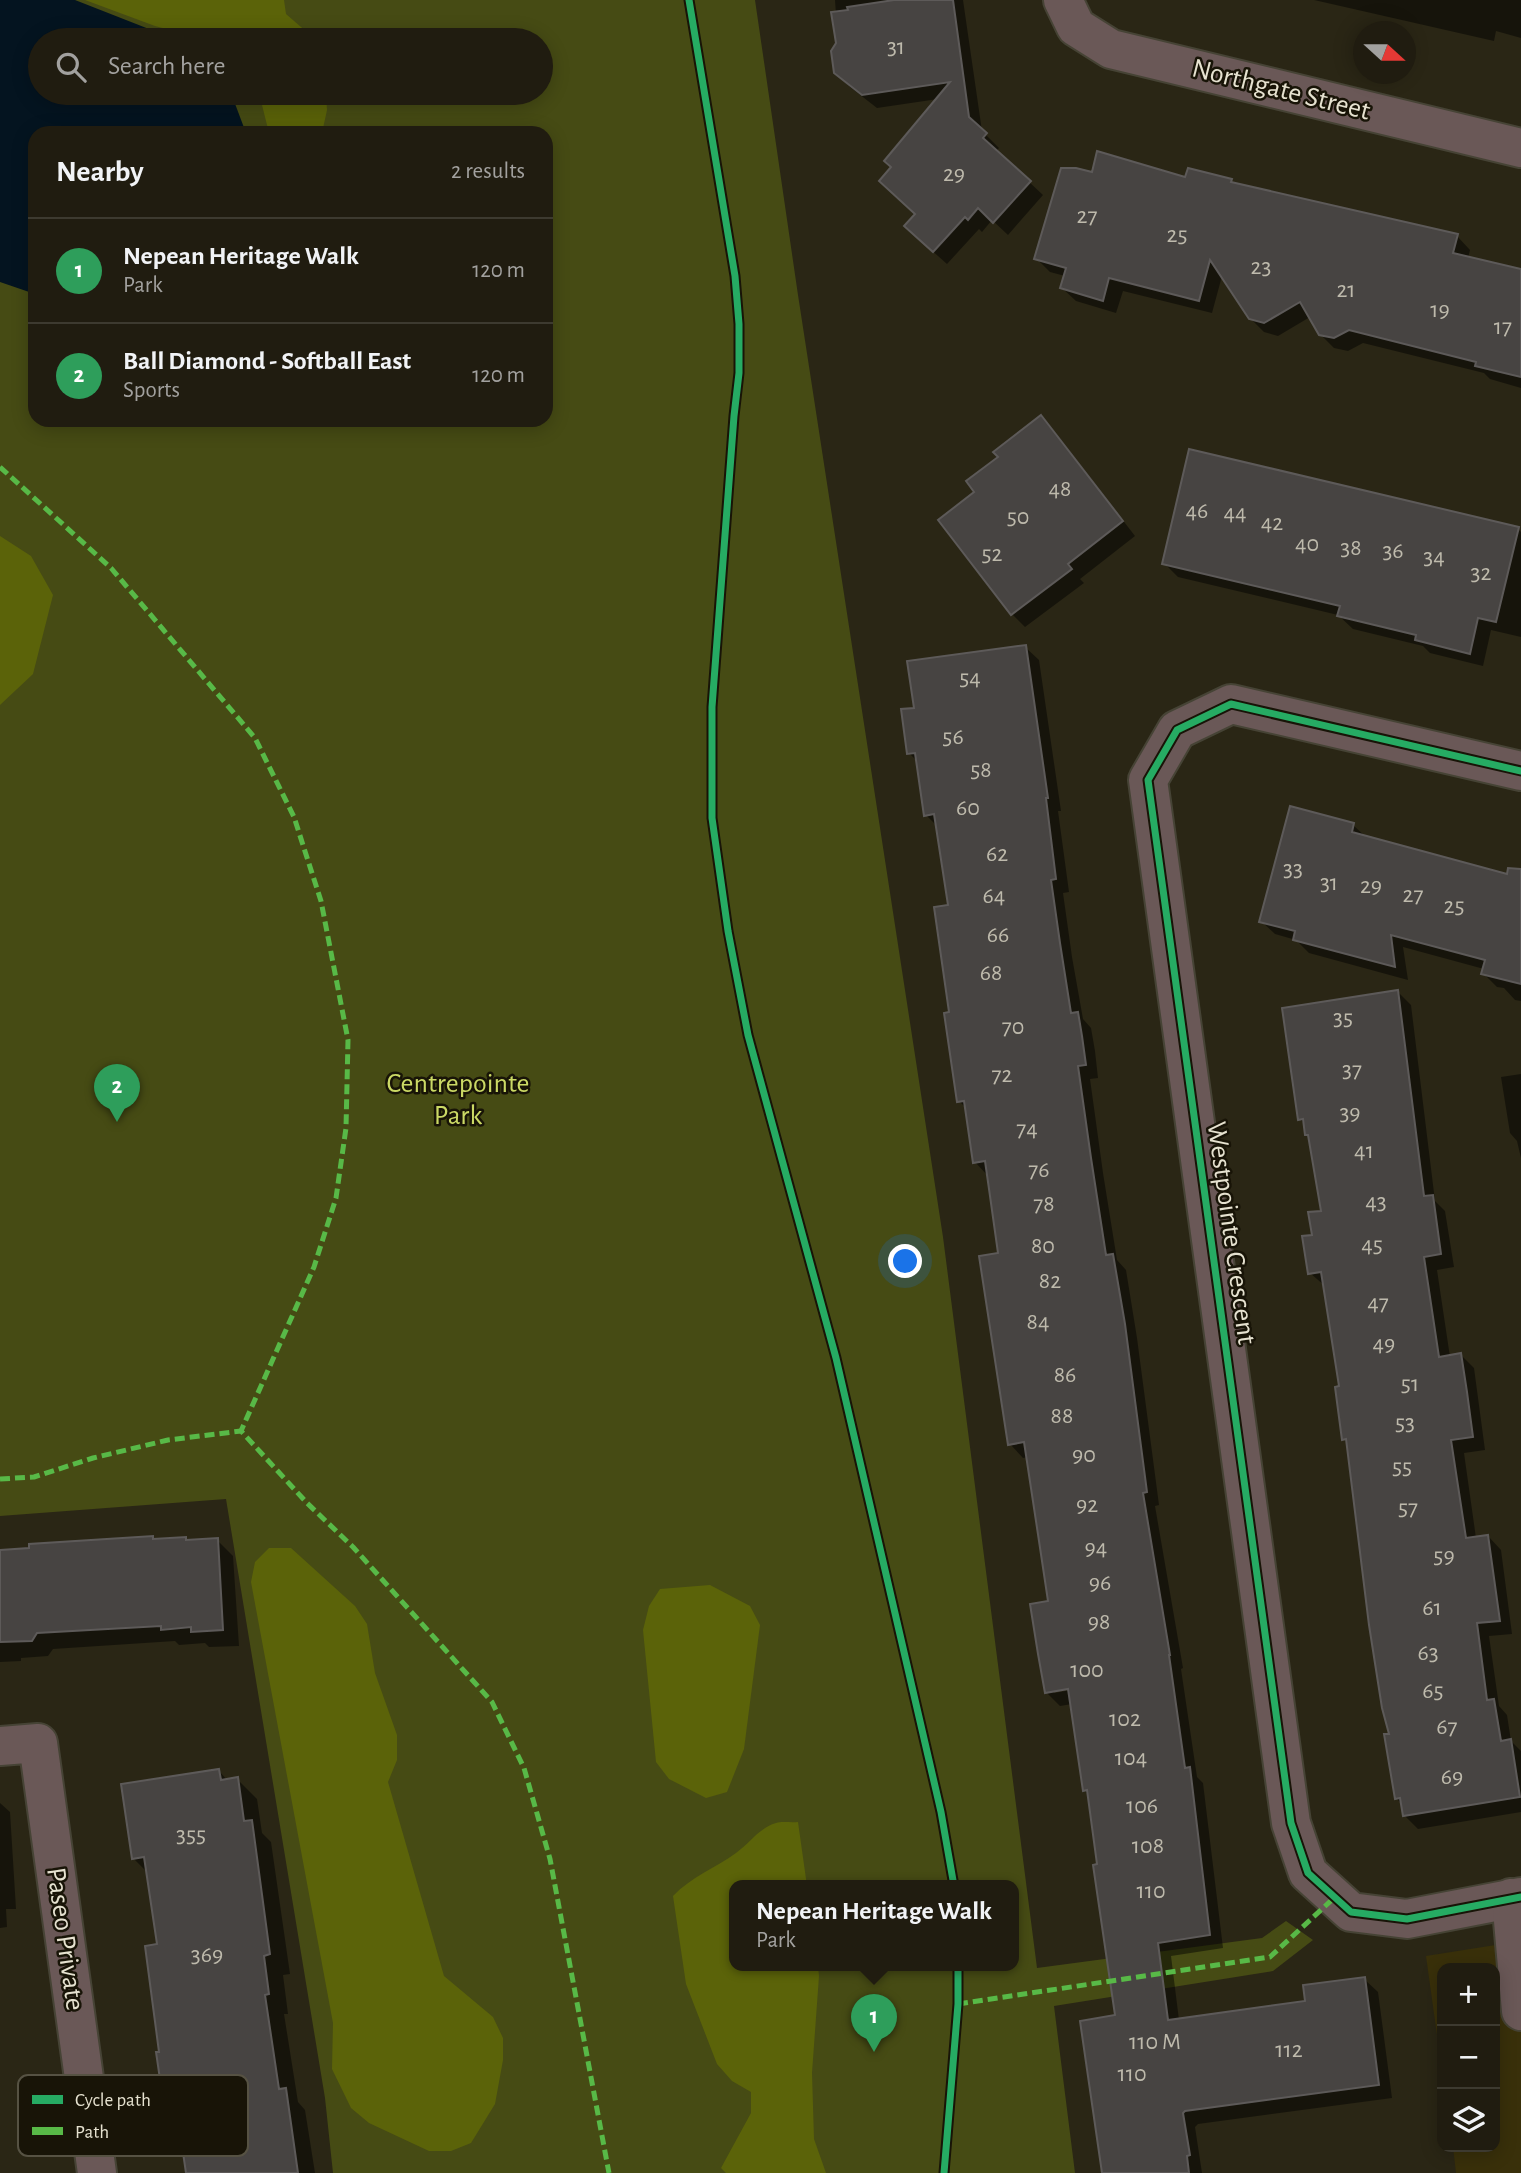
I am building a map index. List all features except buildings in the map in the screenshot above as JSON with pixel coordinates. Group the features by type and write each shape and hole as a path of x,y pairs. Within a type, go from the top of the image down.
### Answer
{"street":[{"name":"Northgate Street","path":"1063,0 1076,27 1111,49 1521,148"},
{"name":"Westpointe Crescent","path":"1516,1898 1407,1919 1351,1912 1308,1874 1291,1823 1148,780 1177,730 1231,704 1521,771"},
{"name":"Paseo Private","path":"0,1746 38,1743 84,2075"},
{"path":"1516,1898 1521,2011"}],"shaded area":[{"path":"1521,1941 1521,2173 1456,2173 1454,2152 1500,2152 1500,1963 1437,1963 1437,2035 1426,1956"}],"green space":[{"name":"Centrepointe Park","path":"0,0 755,0 943,1237 1037,1968 1262,1938 1286,1921 1313,1940 1273,1971 1054,2006 1075,2173 333,2173 325,2098 226,1499 0,1516"},
{"path":"85,0 284,0 286,14 302,28 163,28"},
{"path":"262,105 327,105 324,126 267,126"},
{"path":"0,536 31,556 53,595 33,674 0,705"},
{"path":"269,1548 291,1548 355,1606 367,1624 375,1673 397,1735 397,1760 388,1782 444,1976 493,2017 503,2038 503,2060 495,2104 471,2143 451,2151 429,2151 369,2123 351,2108 332,2069 333,2023 251,1582 255,1562"},
{"path":"710,1585 750,1606 760,1625 744,1749 727,1792 706,1798 669,1779 656,1762 643,1630 649,1606 660,1589"},
{"path":"778,1822 798,1822 806,1880 729,1880 729,1971 818,1971 812,2073 814,2139 826,2173 726,2173 721,2168 751,2113 751,2092 732,2081 717,2064 686,1984 673,1896 695,1878 736,1853 765,1828"}],"water":[{"path":"0,0 75,0 146,28 28,28 28,105 236,105 243,126 28,126 28,292 0,282"}],"marked path":[{"path":"0,467 111,568 255,738 294,817 321,901 348,1040 346,1128 336,1198 314,1267 241,1431"},
{"path":"0,1479 34,1477 93,1458 168,1440 241,1431 307,1503 353,1547 492,1702 524,1768 550,1859 609,2173"},
{"path":"958,2004 1270,1957 1335,1897"}],"cycle path":[{"path":"689,0 735,276 739,324 739,373 712,707 712,818 728,931 748,1035 836,1358 941,1812 953,1880"},
{"path":"1521,771 1231,704 1177,730 1148,780 1291,1823 1308,1873 1351,1912 1407,1919 1521,1897"},
{"path":"944,2173 958,2004 958,1971"}],"place":[{"name":"Ball Diamond - Softball East","path":"117,1122"},
{"name":"Nepean Heritage Walk","path":"874,2052"}]}
